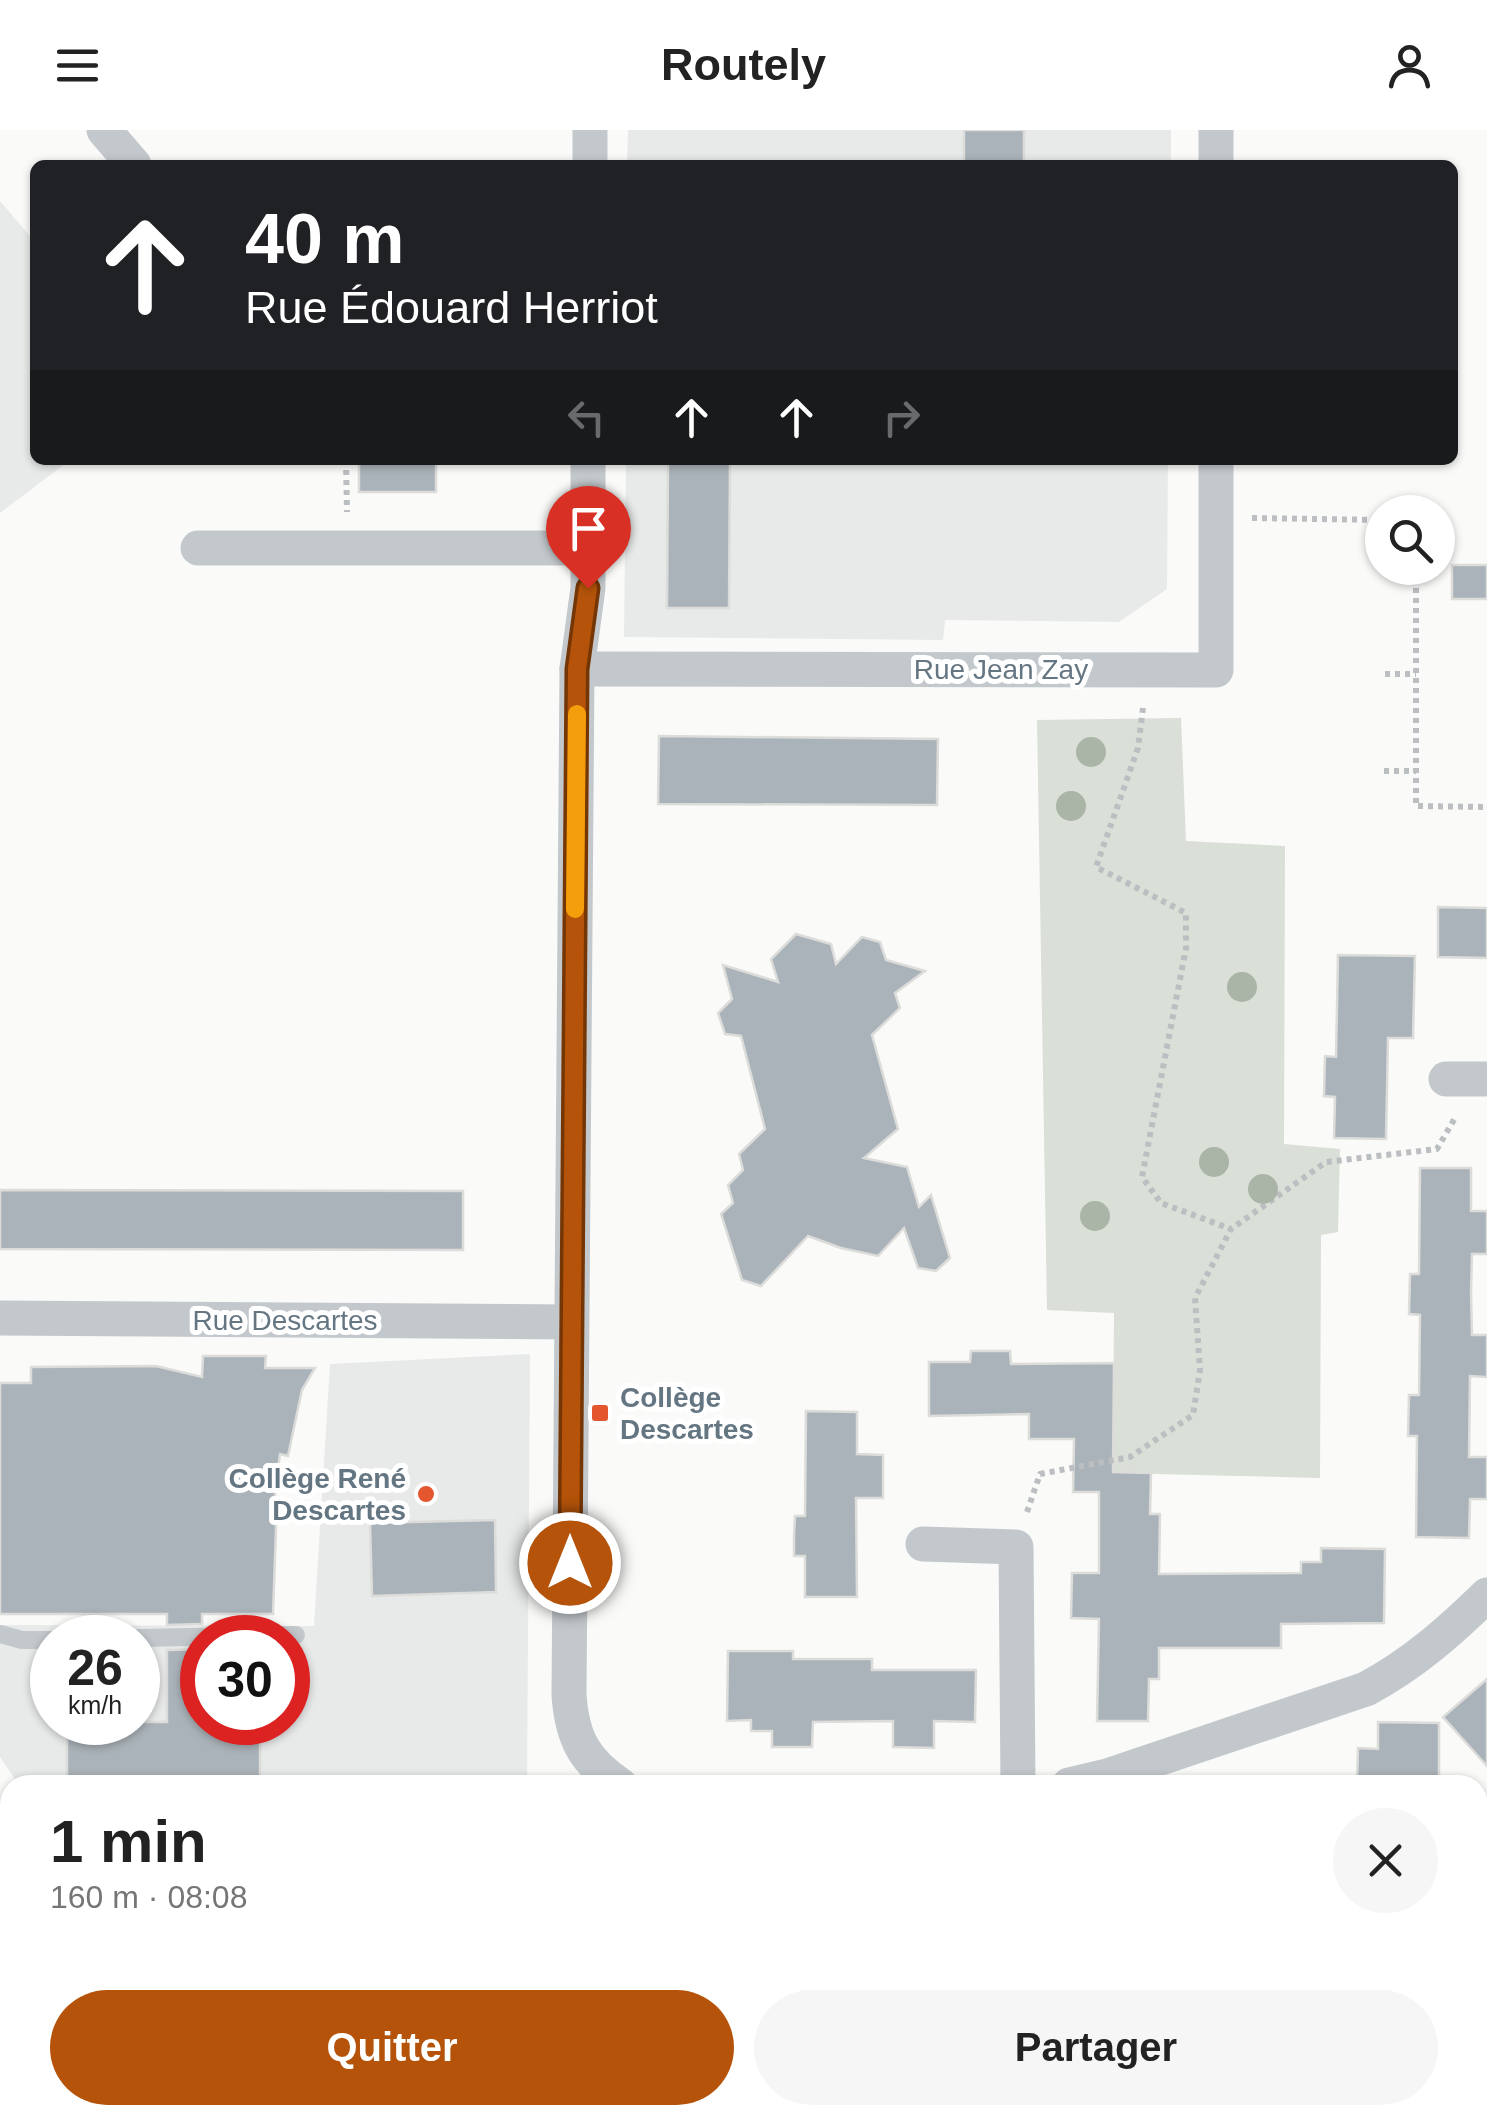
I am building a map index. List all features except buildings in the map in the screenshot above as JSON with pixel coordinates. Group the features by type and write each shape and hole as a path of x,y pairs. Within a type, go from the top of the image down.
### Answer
{"street":[{"path":"104,130 130,160"},
{"path":"590,130 590,160"},
{"path":"1216,130 1216,160"},
{"path":"588,465 588,588 577,669 569,1695 571,1723 579,1743 605,1775"},
{"name":"Rue Jean Zay","path":"577,669 1216,670 1216,465"},
{"path":"198,548 588,548"},
{"path":"1446,1078 1487,1079"},
{"name":"Rue Descartes","path":"0,1318 571,1322"},
{"path":"924,1544 1016,1547 1018,1775"},
{"path":"1110,1775 1366,1689 1425,1652 1487,1594"}],"lane":[{"path":"0,1634 30,1640"}],"path":[{"path":"346,465 348,548"},
{"path":"1216,518 1365,520"},
{"path":"1416,585 1416,806 1487,807"},
{"path":"1148,669 1138,748 1096,867 1186,913 1186,948 1142,1177 1161,1204 1232,1228"},
{"path":"1385,674 1416,674"},
{"path":"1384,771 1416,771"},
{"path":"1040,1474 1130,1457 1192,1415 1200,1370 1194,1298 1232,1228 1326,1162 1437,1148"}],"shaded area":[{"path":"628,130 1171,130 1171,160 627,160"},
{"path":"0,201 30,236 30,465 63,465 0,513"},
{"path":"626,465 1168,465 1167,589 1119,622 945,620 943,640 624,637"},
{"path":"1181,718 1186,841 1285,846 1284,1144 1340,1149 1338,1232 1321,1235 1320,1478 1073,1472 1078,1455 1113,1454 1114,1313 1047,1310 1037,720"},
{"name":"Collège René Descartes","path":"530,1354 527,1775 12,1775 0,1757 0,1625 30,1625 30,1745 160,1745 160,1626 180,1626 180,1745 310,1745 310,1626 314,1626 330,1364"}],"slow traffic":[{"path":"575,909 577,714"}],"place":[{"name":"Collège Descartes","path":"600,1413"},
{"name":"Collège René Descartes","path":"426,1494"}],"route":[{"path":"570,1563 577,669 588,588"}]}
